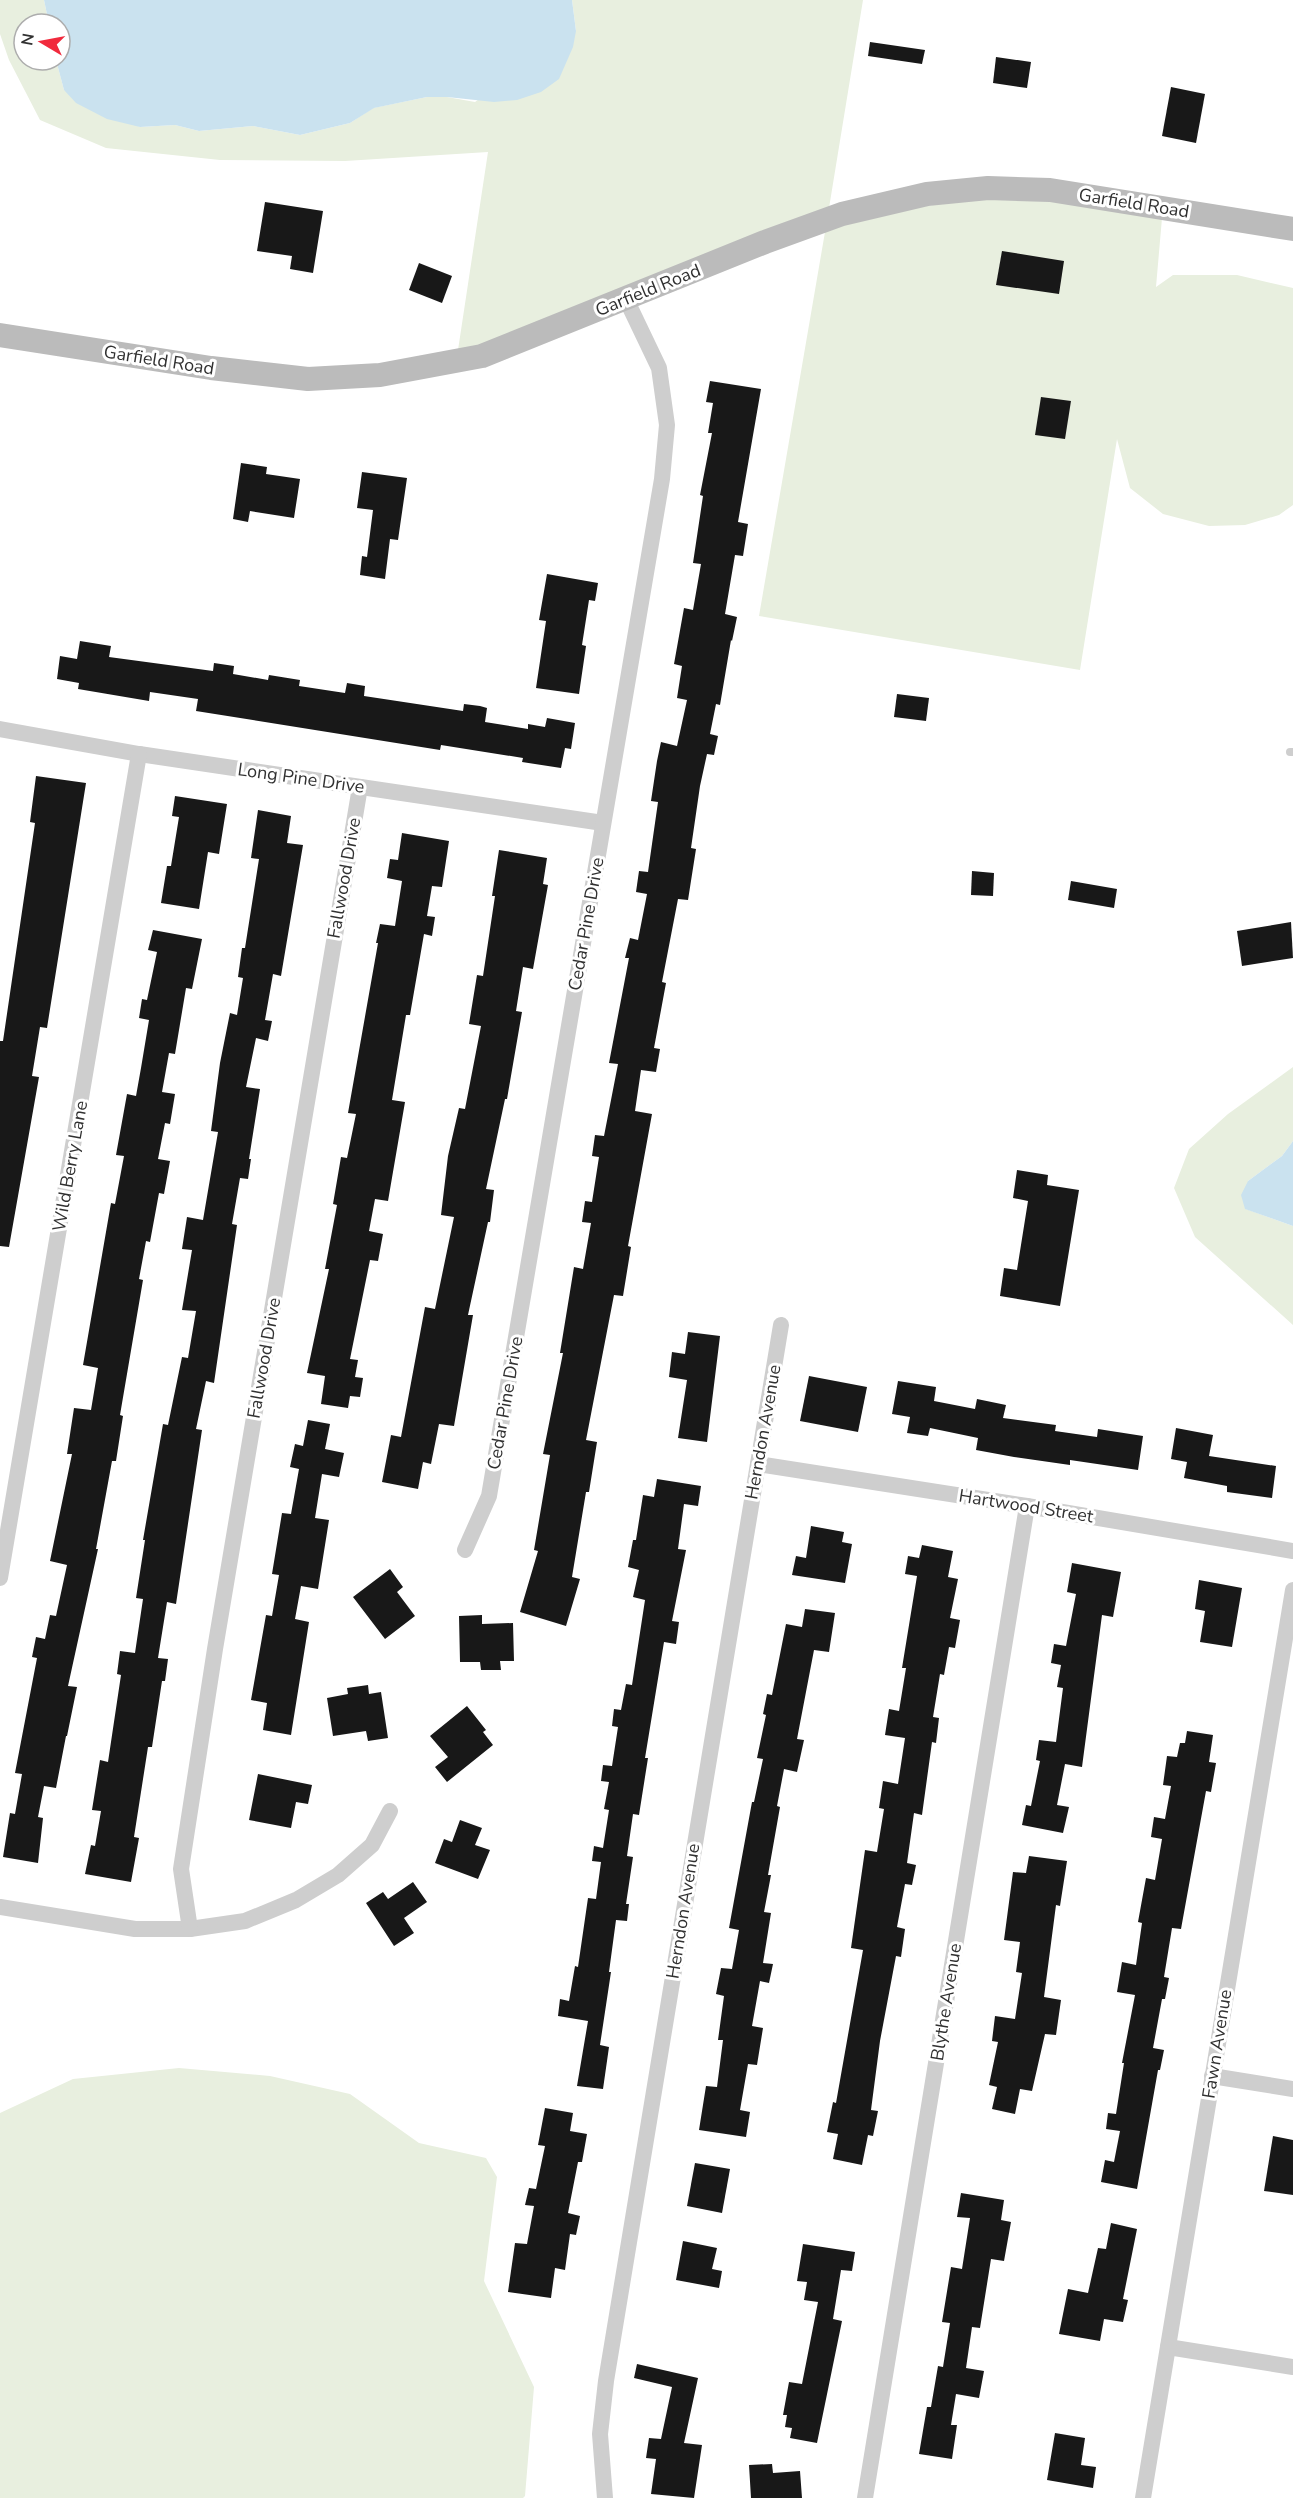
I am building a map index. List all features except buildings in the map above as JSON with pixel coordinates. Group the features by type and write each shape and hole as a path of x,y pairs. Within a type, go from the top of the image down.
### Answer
{"street":[{"name":"Garfield Road","path":"0,335 211,368 308,379 380,375 482,356 765,242 842,214 927,194 988,188 1050,190 1293,229"},
{"name":"Cedar Pine Drive","path":"465,1550 489,1496 650,558 667,425 659,368 626,299"},
{"name":"Long Pine Drive","path":"0,729 139,754 603,824"},
{"name":"Wild Berry Lane","path":"0,1578 139,754"},
{"name":"Fallwood Drive","path":"190,1929 181,1869 215,1649 360,787"},
{"name":"Herndon Avenue","path":"605,2498 600,2434 606,2381 781,1325"},
{"name":"Hartwood Street","path":"758,1464 1028,1506 1293,1551"},
{"name":"Blythe Avenue","path":"865,2498 1028,1506"},
{"name":"Fawn Avenue","path":"1143,2498 1293,1590"},
{"path":"0,1907 135,1929 190,1929 245,1921 296,1900 338,1875 372,1845 390,1811"},
{"path":"1212,2076 1293,2089"},
{"path":"1168,2347 1293,2367"}],"green space":[{"path":"0,0 44,0 46,12 12,12 12,66 0,34"},
{"path":"572,0 863,0 829,208 478,346 458,350 488,152 345,161 220,160 106,148 40,120 15,72 59,72 64,90 140,127 175,125 199,131 253,126 300,135 350,123 373,108 427,97 447,97 475,102 576,31"},
{"path":"989,198 1049,200 1162,218 1156,287 1173,275 1237,275 1293,288 1293,505 1279,515 1245,525 1209,526 1163,514 1130,488 1117,439 1080,670 759,616 825,232 865,219 906,210"},
{"path":"1293,1067 1293,1141 1282,1156 1248,1181 1246,1209 1293,1226 1293,1325 1195,1237 1174,1188 1189,1149 1228,1114"},
{"path":"179,2068 270,2076 350,2094 419,2143 486,2158 497,2177 484,2281 534,2387 523,2498 0,2498 0,2113 73,2079"}],"water":[{"path":"44,0 572,0 576,31 573,47 559,79 541,92 517,100 494,102 427,97 374,108 350,123 300,135 253,126 199,131 175,125 140,127 107,119 76,103 64,90 59,72 72,72 72,12 46,12"},
{"path":"1293,1141 1293,1226 1245,1209 1241,1195 1248,1181 1282,1156"}]}
